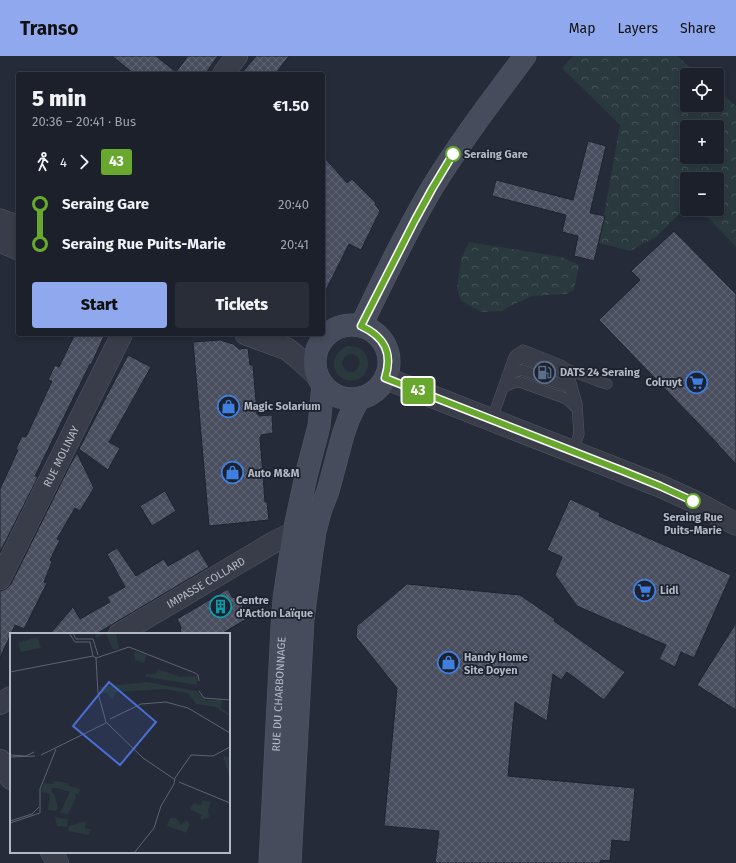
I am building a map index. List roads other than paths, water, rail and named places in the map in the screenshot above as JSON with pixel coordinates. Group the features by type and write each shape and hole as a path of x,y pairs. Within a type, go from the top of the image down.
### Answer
{"main road":[{"path":"320,380 333,394 346,398 360,398 375,391 385,378 388,368 388,357 385,346 380,337 361,326 411,226 432,189 454,153 525,56"},
{"name":"RUE DU CHARBONNAGE","path":"326,333 338,327 350,325 361,326"},
{"name":"RUE DU CHARBONNAGE","path":"270,863 284,600 294,532 319,426 320,380 314,358 324,336"},
{"name":"RUE DU CHARBONNAGE","path":"290,863 303,619 315,531 328,491 343,435 349,418 360,398"}],"street":[{"path":"225,72 238,56"},
{"path":"0,220 16,226"},
{"path":"0,241 16,248"},
{"name":"RUE MOLINAY","path":"0,579 121,336"},
{"path":"251,336 287,349 320,380"},
{"path":"385,378 660,486 693,501 736,524"},
{"name":"IMPASSE COLLARD","path":"121,633 274,542 294,532"},
{"path":"0,704 10,698"},
{"path":"0,760 10,777"},
{"path":"52,853 58,863"}],"lane":[{"path":"492,419 512,364 520,359 524,358 559,372 568,373 607,384"},
{"path":"507,376 522,370 566,386 573,392"},
{"path":"568,373 577,404 579,434 573,451"},
{"path":"503,388 510,383 520,382 564,398 577,409"}],"place":[{"name":"Seraing Gare","path":"453,154"},
{"name":"DATS 24 Seraing","path":"544,372"},
{"name":"Colruyt","path":"697,382"},
{"name":"Magic Solarium","path":"228,406"},
{"name":"Auto M&M","path":"233,473"},
{"name":"Seraing Rue Puits-Marie","path":"693,501"},
{"name":"Lidl","path":"645,590"},
{"name":"Centre d'Action Laïque","path":"221,606"},
{"name":"Handy Home Site Doyen","path":"448,663"}]}
